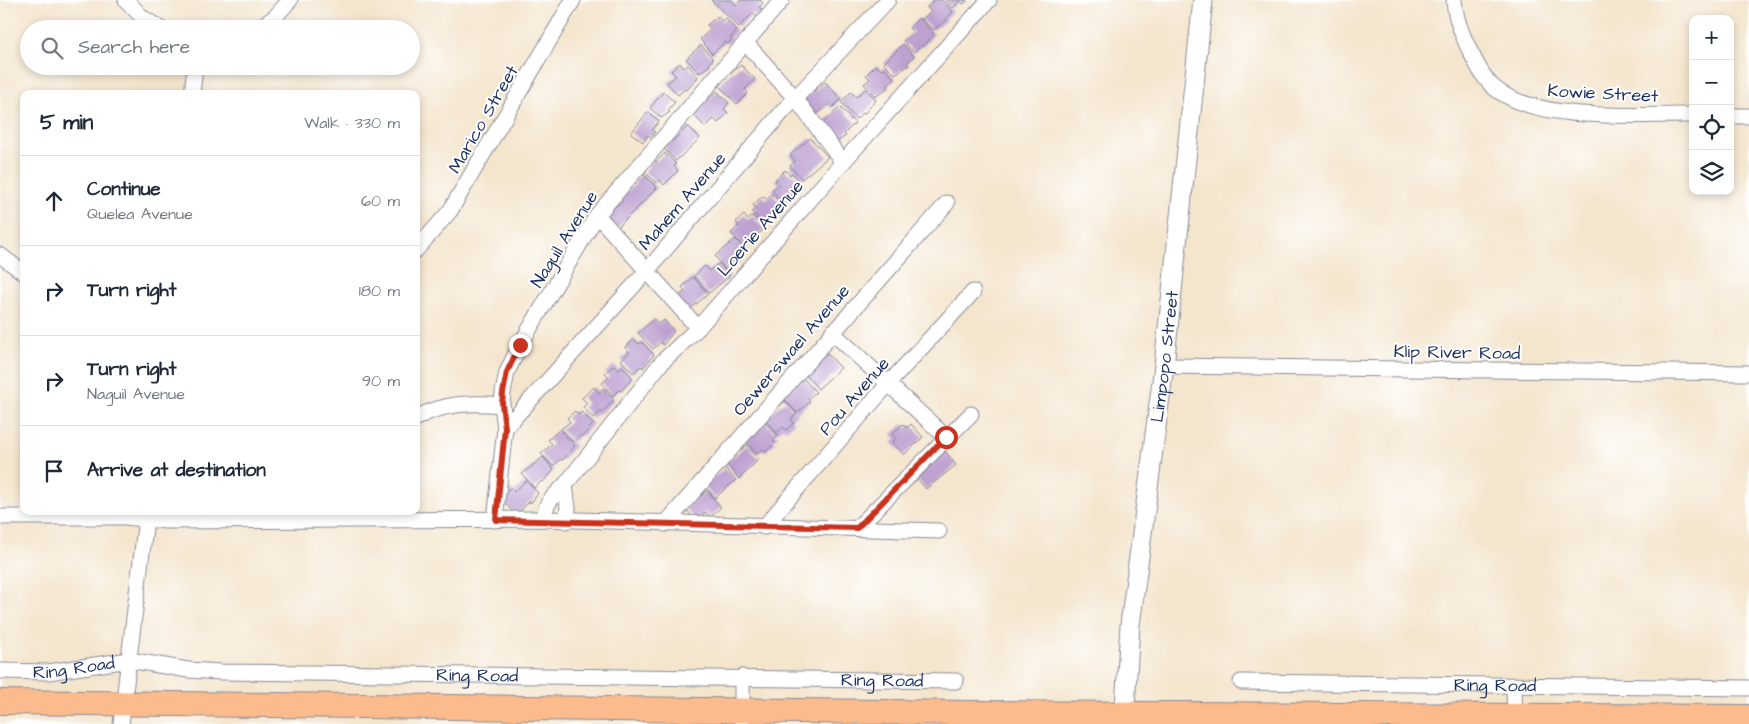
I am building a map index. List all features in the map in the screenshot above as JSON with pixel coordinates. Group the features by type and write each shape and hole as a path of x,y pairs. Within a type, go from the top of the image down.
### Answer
{"main road":[{"name":"Ring Road","path":"0,702 122,713 1515,720 1749,717"}],"street":[{"path":"126,0 146,20"},
{"path":"270,20 290,0"},
{"name":"Marico Street","path":"420,245 450,211 573,0"},
{"name":"Naguil Avenue","path":"496,520 505,428 502,404 504,383 512,361 597,215 782,0"},
{"name":"Mahem Avenue","path":"505,428 646,272 795,98 878,6 888,0"},
{"name":"Loerie Avenue","path":"544,519 544,510 548,501 565,486 662,362 698,328 843,162 989,0"},
{"name":"Limpopo Street","path":"1124,719 1130,625 1164,366 1203,0"},
{"name":"Kowie Street","path":"1454,0 1458,22 1476,64 1493,87 1510,97 1532,107 1559,113 1689,115"},
{"path":"746,43 795,98 843,162"},
{"path":"192,90 194,75"},
{"path":"1734,116 1749,116"},
{"name":"Oewerswael Avenue","path":"665,524 947,203"},
{"path":"597,215 698,328"},
{"path":"0,255 20,270"},
{"name":"Pou Avenue","path":"764,526 889,383 973,292"},
{"path":"832,332 946,437"},
{"name":"Klip River Road","path":"1164,366 1749,374"},
{"path":"420,416 447,406 473,403 502,404"},
{"path":"857,528 971,414"},
{"path":"565,486 568,508 566,521"},
{"path":"0,517 125,517 146,515 344,516 496,520 544,519 939,531"},
{"path":"122,713 146,515"},
{"name":"Ring Road","path":"0,671 48,672 129,660 188,670 221,672 956,681"},
{"path":"742,677 742,717"},
{"name":"Ring Road","path":"1241,682 1749,688"},
{"path":"1514,686 1515,720"}],"building":[{"path":"711,0 731,0 736,5 741,0 760,0 763,3 759,7 763,11 757,17 753,13 739,27"},
{"path":"934,0 942,0 953,12 947,20 933,30 922,19 931,12 927,7"},
{"path":"945,0 967,0 963,4 960,1 953,8"},
{"path":"718,16 722,21 726,18 737,31 730,38 732,40 727,44 725,42 712,54 700,39 711,29 707,25"},
{"path":"919,18 934,34 923,47 922,45 914,52 903,41 913,32 909,28"},
{"path":"903,44 914,56 907,63 909,65 895,74 884,63"},
{"path":"701,45 713,59 709,63 710,65 699,73 686,59"},
{"path":"680,63 684,68 688,65 698,77 687,90 685,89 678,95 667,83 676,76 671,71"},
{"path":"741,65 755,79 745,89 748,93 737,104 719,86 722,84 720,82"},
{"path":"876,65 881,70 884,67 895,79 888,85 889,87 875,97 864,84 870,79 866,75"},
{"path":"825,82 841,99 832,108 829,104 814,117 803,100"},
{"path":"865,89 876,100 864,114 856,119 841,102 851,92 856,97"},
{"path":"717,91 729,103 724,109 728,113 718,123 714,119 705,127 693,114"},
{"path":"663,92 675,102 668,110 670,112 661,118 650,108"},
{"path":"840,107 855,123 844,134 846,136 836,142 820,125"},
{"path":"648,112 659,121 652,130 655,132 651,137 648,135 643,142 631,133"},
{"path":"688,126 700,138 676,161 664,149 667,147 665,145 671,139 673,141"},
{"path":"810,138 828,157 802,179 790,166 795,161 790,155"},
{"path":"665,153 676,164 674,166 678,171 664,185 660,180 656,183 645,172 654,159 656,162"},
{"path":"785,170 790,175 792,173 803,186 783,203 772,190 779,184 775,180"},
{"path":"643,174 657,188 614,231 606,214 623,201 619,197 626,189 628,191 636,183 634,181"},
{"path":"772,194 784,207 773,219 771,218 763,225 752,212 756,208 753,205 763,196 766,199"},
{"path":"744,215 748,220 752,216 764,229 756,236 758,238 743,247 731,233 739,226 736,222"},
{"path":"735,239 747,252 736,264 726,270 715,256"},
{"path":"719,263 730,276 709,293 694,276 705,266 709,271"},
{"path":"693,277 708,294 687,312 676,299 685,291 682,287"},
{"path":"654,319 659,324 664,320 674,331 663,345 661,342 653,349 638,333"},
{"path":"634,339 639,344 642,342 654,355 643,368 641,366 633,373 621,360 629,352 625,348"},
{"path":"827,353 841,368 818,389 804,373"},
{"path":"614,365 618,370 622,366 633,378 621,391 619,390 613,396 602,383 609,377 605,373"},
{"path":"803,378 816,392 808,399 810,402 797,413 782,396"},
{"path":"594,387 599,393 603,388 614,400 593,418 583,407 587,403 582,398"},
{"path":"785,401 797,414 791,419 794,423 786,430 783,427 777,433 764,419"},
{"path":"575,411 578,415 582,412 593,424 583,436 581,435 573,442 561,429 570,422 567,418"},
{"path":"765,422 778,436 773,440 775,443 765,452 763,449 757,454 745,440"},
{"path":"903,424 907,428 911,424 923,437 904,455 892,442 896,439 892,434"},
{"path":"559,430 575,446 563,460 561,459 553,466 541,454 552,444 548,440"},
{"path":"747,445 759,459 739,479 726,463"},
{"path":"945,451 956,465 926,489 915,476"},
{"path":"543,457 554,470 543,482 534,488 522,474"},
{"path":"725,468 736,480 715,498 704,486"},
{"path":"526,481 538,493 531,503 530,501 516,515 500,498 510,488 514,492"},
{"path":"707,491 721,507 710,517 706,512 696,521 686,509 696,497 697,499"}],"route":[{"path":"520,345 507,372 504,383 502,404 505,428 496,520 544,519 644,524 857,528 946,437"}]}
